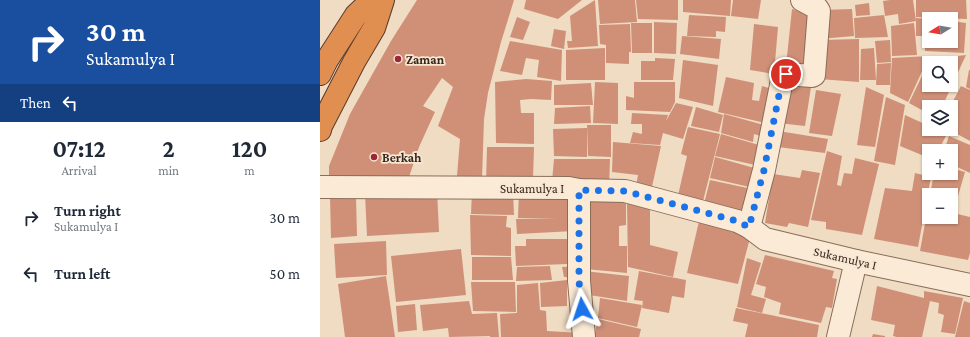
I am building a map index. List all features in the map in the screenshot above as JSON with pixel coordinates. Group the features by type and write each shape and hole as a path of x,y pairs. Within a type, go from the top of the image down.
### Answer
{"highway":[{"path":"320,74 326,60 356,15 372,0"},
{"path":"320,130 354,62 374,28 383,0"}],"street":[{"path":"749,227 764,170 783,75 814,75 819,11 817,8 802,0"},
{"name":"Sukamulya I","path":"320,187 569,188 579,190 625,191 737,221 749,227 765,239 856,261 970,285"},
{"path":"579,190 579,281 584,337"},
{"path":"838,337 856,261"}],"building":[{"path":"417,0 514,0 501,42 488,93 484,119 482,179 457,176 460,139 438,126 453,87 442,78 423,106 435,112 419,147 409,177 329,180 329,166 350,114 391,41"},
{"path":"526,0 582,0 558,19 524,9"},
{"path":"595,0 598,46 568,48 567,41 572,41 570,16"},
{"path":"598,0 635,0 637,22 600,24"},
{"path":"636,0 678,0 678,20 638,19"},
{"path":"683,0 731,0 730,16 683,12"},
{"path":"733,0 761,0 758,19 731,16"},
{"path":"913,0 916,21 899,24 898,14 885,16 883,1"},
{"path":"916,0 966,0 967,19 958,19 958,12 922,12 922,17 916,17"},
{"path":"869,3 870,15 856,16 855,5"},
{"path":"792,9 814,16 810,69 786,66"},
{"path":"852,9 854,36 820,39 821,10"},
{"path":"689,15 726,17 725,32 716,31 716,37 687,36"},
{"path":"884,15 888,37 855,38 854,18"},
{"path":"517,17 530,22 523,40 510,37"},
{"path":"916,18 922,18 922,36 916,36"},
{"path":"654,22 677,23 676,54 654,53"},
{"path":"958,22 966,23 964,53 925,51 925,48 958,48"},
{"path":"631,23 652,23 652,53 632,53"},
{"path":"914,23 917,55 892,56 891,26"},
{"path":"630,24 631,52 629,52 629,64 606,63 606,45 600,44 599,25"},
{"path":"754,24 778,27 774,74 750,70"},
{"path":"554,29 566,31 564,49 551,46"},
{"path":"682,36 721,39 719,59 680,54"},
{"path":"859,39 859,82 819,79 821,40"},
{"path":"890,40 891,62 877,63 875,41"},
{"path":"510,41 562,50 561,81 537,77 539,60 526,58 522,75 500,71"},
{"path":"605,48 605,80 566,80 566,50"},
{"path":"874,48 876,80 860,80 861,49"},
{"path":"966,55 958,72 957,56"},
{"path":"922,56 922,71 908,102 890,93 892,58"},
{"path":"655,58 675,59 673,80 641,80 641,61 655,61"},
{"path":"683,60 718,65 713,106 679,98"},
{"path":"891,63 890,85 876,85 877,64"},
{"path":"970,70 970,89 966,87"},
{"path":"922,76 922,92 949,92 945,100 922,100 922,110 909,103"},
{"path":"726,77 754,83 752,100 759,101 762,86 776,90 769,124 718,112"},
{"path":"526,79 552,81 551,100 520,100 521,113 534,113 534,144 496,143 495,82"},
{"path":"595,82 618,83 618,124 593,123"},
{"path":"634,82 675,82 675,102 670,112 626,110 626,96 634,98"},
{"path":"591,83 593,105 554,105 554,85"},
{"path":"786,83 811,87 805,126 778,123"},
{"path":"961,86 970,90 970,141 958,134 958,100 954,100"},
{"path":"866,87 884,95 875,147 857,145"},
{"path":"816,90 841,94 832,136 809,133"},
{"path":"886,97 905,105 895,165 874,161"},
{"path":"676,103 693,107 683,139 663,133 660,145 630,143 633,132 642,134 642,124 631,124 632,113 668,115 666,121"},
{"path":"590,106 591,123 554,124 555,108"},
{"path":"696,107 723,115 719,132 691,126"},
{"path":"724,114 768,126 766,138 754,134 753,142 721,133"},
{"path":"905,115 922,123 922,136 946,136 942,144 922,144 922,155 900,146"},
{"path":"587,125 611,125 611,157 588,156"},
{"path":"688,127 720,134 702,205 677,200 687,156 681,154"},
{"path":"587,128 587,157 554,156 553,129"},
{"path":"772,130 828,139 825,153 770,146"},
{"path":"721,134 759,145 755,165 715,156"},
{"path":"949,136 970,145 970,173 958,167 958,144 946,144"},
{"path":"613,142 661,146 651,191 636,186 638,175 612,172"},
{"path":"487,147 534,147 533,179 486,183"},
{"path":"827,151 842,156 837,185 841,186 844,173 852,174 855,158 879,164 862,235 826,229 826,222 811,220"},
{"path":"715,157 758,169 754,188 710,178"},
{"path":"554,159 610,159 609,188 552,181"},
{"path":"802,170 820,173 808,227 789,223 787,227 765,223 773,174 800,178"},
{"path":"958,170 965,172 958,196 958,188 931,188 933,180 958,180"},
{"path":"915,173 922,175 922,180 930,180 929,188 922,188 922,224 918,247 874,239 885,188 912,191"},
{"path":"710,180 752,189 746,220 703,208"},
{"path":"437,190 439,232 367,236 365,194"},
{"path":"472,190 513,191 514,215 471,214"},
{"path":"519,191 572,194 574,231 517,234 516,219 557,218 518,218"},
{"path":"356,196 357,236 331,238 330,197"},
{"path":"585,202 626,202 626,225 619,226 619,246 627,246 627,273 586,269"},
{"path":"627,203 650,207 650,245 678,252 673,277 628,267"},
{"path":"958,214 970,217 970,253 968,260 920,251 925,224 958,224"},
{"path":"470,215 507,216 506,227 511,228 511,256 471,255"},
{"path":"700,217 751,234 738,284 687,273"},
{"path":"526,239 567,239 567,264 516,266 515,246 526,246"},
{"path":"386,241 387,275 336,278 334,244"},
{"path":"461,249 466,295 396,302 391,256"},
{"path":"765,255 834,271 832,278 837,279 832,308 826,307 821,323 779,314 781,303 764,297 766,287 756,284"},
{"path":"472,257 511,257 513,280 472,280"},
{"path":"747,258 761,263 751,295 766,299 762,313 737,307"},
{"path":"550,266 552,280 516,281 517,267"},
{"path":"577,266 577,278 564,277 562,267"},
{"path":"584,271 629,276 627,301 583,294"},
{"path":"639,271 686,280 684,298 672,296 669,313 642,308 643,301 634,300"},
{"path":"386,276 395,337 345,337 338,284"},
{"path":"567,280 567,306 541,307 540,283"},
{"path":"471,282 515,282 516,312 473,311"},
{"path":"538,283 540,310 546,311 547,331 580,333 580,337 501,337 500,314 517,313 517,285"},
{"path":"877,286 924,298 924,291 963,298 955,334 941,332 944,315 938,313 939,303 930,301 922,337 893,336 895,325 871,320"},
{"path":"600,298 642,305 637,327 598,318"},
{"path":"469,301 472,314 497,313 499,337 449,337 448,328 423,331 420,305"},
{"path":"964,301 970,303 970,337 955,337"},
{"path":"415,304 417,330 398,332 396,306"},
{"path":"736,308 819,325 817,337 745,337 748,324 733,321"},
{"path":"598,319 641,329 639,337 594,337"},
{"path":"873,334 885,336 885,337 872,337"}],"place":[{"name":"Zaman","path":"398,59"},
{"name":"Berkah","path":"374,157"}],"route":[{"path":"582,309 579,281 579,190 625,191 737,221 749,227 764,170 783,75 786,74"}]}
